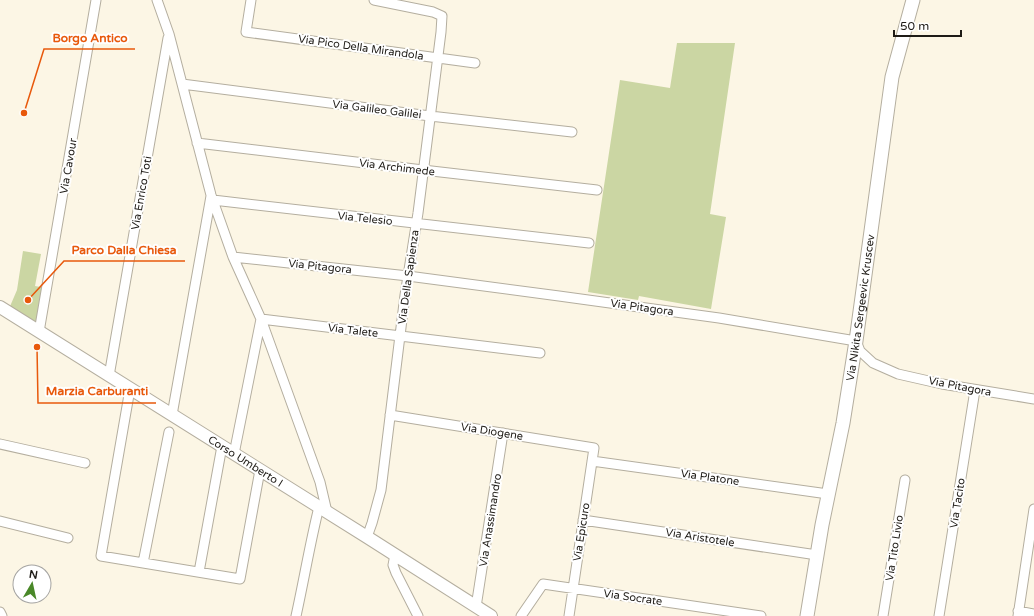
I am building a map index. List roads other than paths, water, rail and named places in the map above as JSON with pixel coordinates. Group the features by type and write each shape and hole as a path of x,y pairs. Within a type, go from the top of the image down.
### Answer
{"main road":[{"name":"Via Nikita Sergeevic Kruscev","path":"807,616 828,494 843,422 856,341 890,86 913,0"}],"street":[{"name":"Via Cavour","path":"39,332 96,0"},
{"path":"157,0 169,34 212,197 233,257 261,319 320,482 323,509 312,535 296,616"},
{"name":"Via Pico Della Mirandola","path":"251,0 246,32 475,63"},
{"name":"Via Della Sapienza","path":"366,536 372,523 381,490 442,16 433,12 374,0"},
{"name":"Via Enrico Toti","path":"109,376 169,34"},
{"name":"Via Galileo Galilei","path":"182,84 430,116 572,132"},
{"name":"Via Archimede","path":"197,142 597,190"},
{"path":"172,415 212,197"},
{"name":"Via Telesio","path":"212,197 416,224 590,243"},
{"name":"Via Pitagora","path":"233,257 408,276 719,318 856,341 860,351 873,363 898,374 975,390 1034,399"},
{"name":"Corso Umberto I","path":"0,307 492,616"},
{"path":"234,454 261,319"},
{"name":"Via Talete","path":"261,319 540,352"},
{"path":"130,389 101,556 240,579 260,470"},
{"name":"Via Tacito","path":"939,616 975,390"},
{"name":"Via Diogene","path":"390,415 594,448"},
{"path":"143,563 169,432"},
{"name":"Via Anassimandro","path":"476,607 503,433"},
{"path":"0,444 85,463"},
{"path":"199,572 222,446"},
{"name":"Via Epicuro","path":"569,616 594,448"},
{"name":"Via Platone","path":"592,461 828,494"},
{"name":"Via Tito Livio","path":"883,616 905,480"},
{"path":"1034,509 1018,613 1034,614"},
{"name":"Via Aristotele","path":"583,520 817,555"},
{"path":"0,521 68,538"},
{"path":"395,555 393,565 396,573 418,616"},
{"name":"Via Socrate","path":"521,616 543,584 761,616"},
{"path":"0,612 2,616"}],"place":[{"name":"Borgo Antico","path":"24,113"},
{"name":"Parco Dalla Chiesa","path":"28,300"},
{"name":"Marzia Carburanti","path":"37,347"}]}
